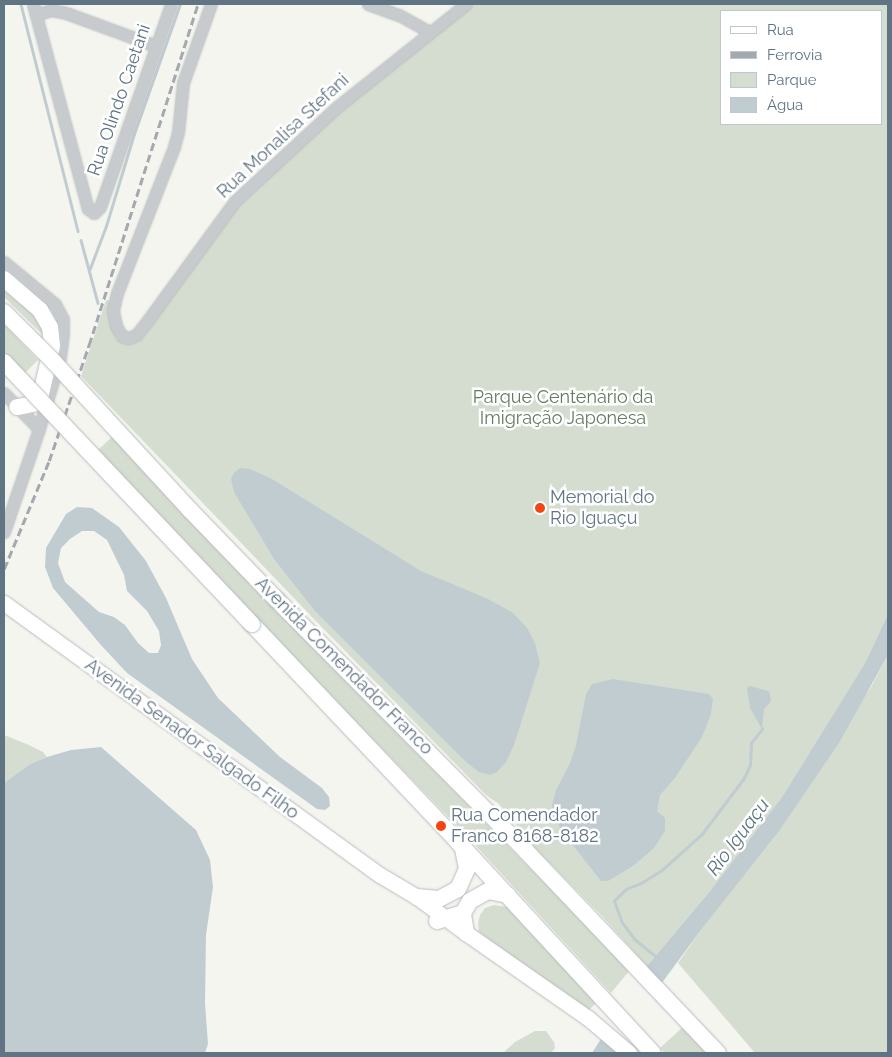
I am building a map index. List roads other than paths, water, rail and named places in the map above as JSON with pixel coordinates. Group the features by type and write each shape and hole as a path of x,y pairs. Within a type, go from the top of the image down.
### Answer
{"highway":[{"path":"4,279 40,310 50,327 52,346 41,394 33,404 22,411"},
{"name":"Avenida Comendador Franco","path":"4,312 53,361 190,510 446,769 718,1053"},
{"name":"Avenida Comendador Franco","path":"4,362 508,895 652,1052"},
{"path":"417,897 439,899 458,889 466,876 467,862 458,842"},
{"path":"466,933 463,913 470,901 481,893 495,890 508,895"},
{"path":"443,920 463,913"}],"main road":[{"name":"Avenida Senador Salgado Filho","path":"4,603 380,874 417,897 471,945 496,954"},
{"name":"Avenida Senador Salgado Filho","path":"380,874 390,886 466,933 588,1018 629,1053"}],"street":[{"name":"Rua Olindo Caetani","path":"35,9 88,209 94,212 100,208 171,4"},
{"name":"Rua Monalisa Stefani","path":"211,4 187,66 183,83 178,132 174,147 117,293 114,310 116,326 122,336 128,338 136,335 145,324 235,201 336,107 466,4"},
{"path":"368,4 399,15 430,32"},
{"path":"35,9 66,13 156,46"},
{"path":"4,262 55,304 63,319 60,357 39,429 4,532"},
{"path":"4,392 39,429"},
{"path":"22,411 43,415"}],"water":[{"path":"240,468 250,469 272,479 421,571 488,599 513,613 527,628 535,643 540,663 514,745 506,762 497,772 490,775 479,772 465,761 315,611 274,559 234,492 231,479"},
{"path":"77,507 92,508 119,527 146,561 166,598 192,659 218,698 280,757 322,788 329,797 330,806 325,810 317,809 127,673 100,644 53,588 45,567 46,548 66,514","holes":["82,531 94,531 107,540 124,575 127,591 147,611 159,631 161,645 158,653 149,653 138,643 125,625 114,617 99,612 65,582 58,563 61,548"]},
{"name":"Rio Iguaçu","path":"888,614 888,655 839,743 779,831 704,926 644,1007 617,1053 592,1053 647,966 710,891 782,797 865,663"},
{"path":"613,679 709,694 713,699 711,714 702,737 675,778 660,795 657,811 665,818 665,831 654,848 633,866 608,881 601,881 553,817 552,805 556,790 570,763 576,745 586,694 592,684"},
{"path":"750,686 768,691 770,694 771,701 764,709 762,729 750,708 747,688"},
{"path":"101,747 196,830 210,860 213,887 206,935 205,1003 208,1044 205,1053 4,1053 4,783 30,764 47,757 71,750"}],"waterway":[{"path":"21,4 78,231"},
{"path":"89,271 106,226 134,134 180,4"},
{"path":"81,240 98,303"},
{"path":"656,957 635,940 622,923 614,901 626,889 641,883 662,870 702,834 744,778 750,765 751,743 762,729"}],"railway":[{"path":"4,569 49,461 89,345 198,4"}],"place":[{"name":"Memorial do Rio Iguaçu","path":"540,508"},
{"name":"Rua Comendador Franco 8168-8182","path":"441,826"}],"park label":[{"name":"Parque Centenário da Imigração Japonesa","path":"563,408"}]}
